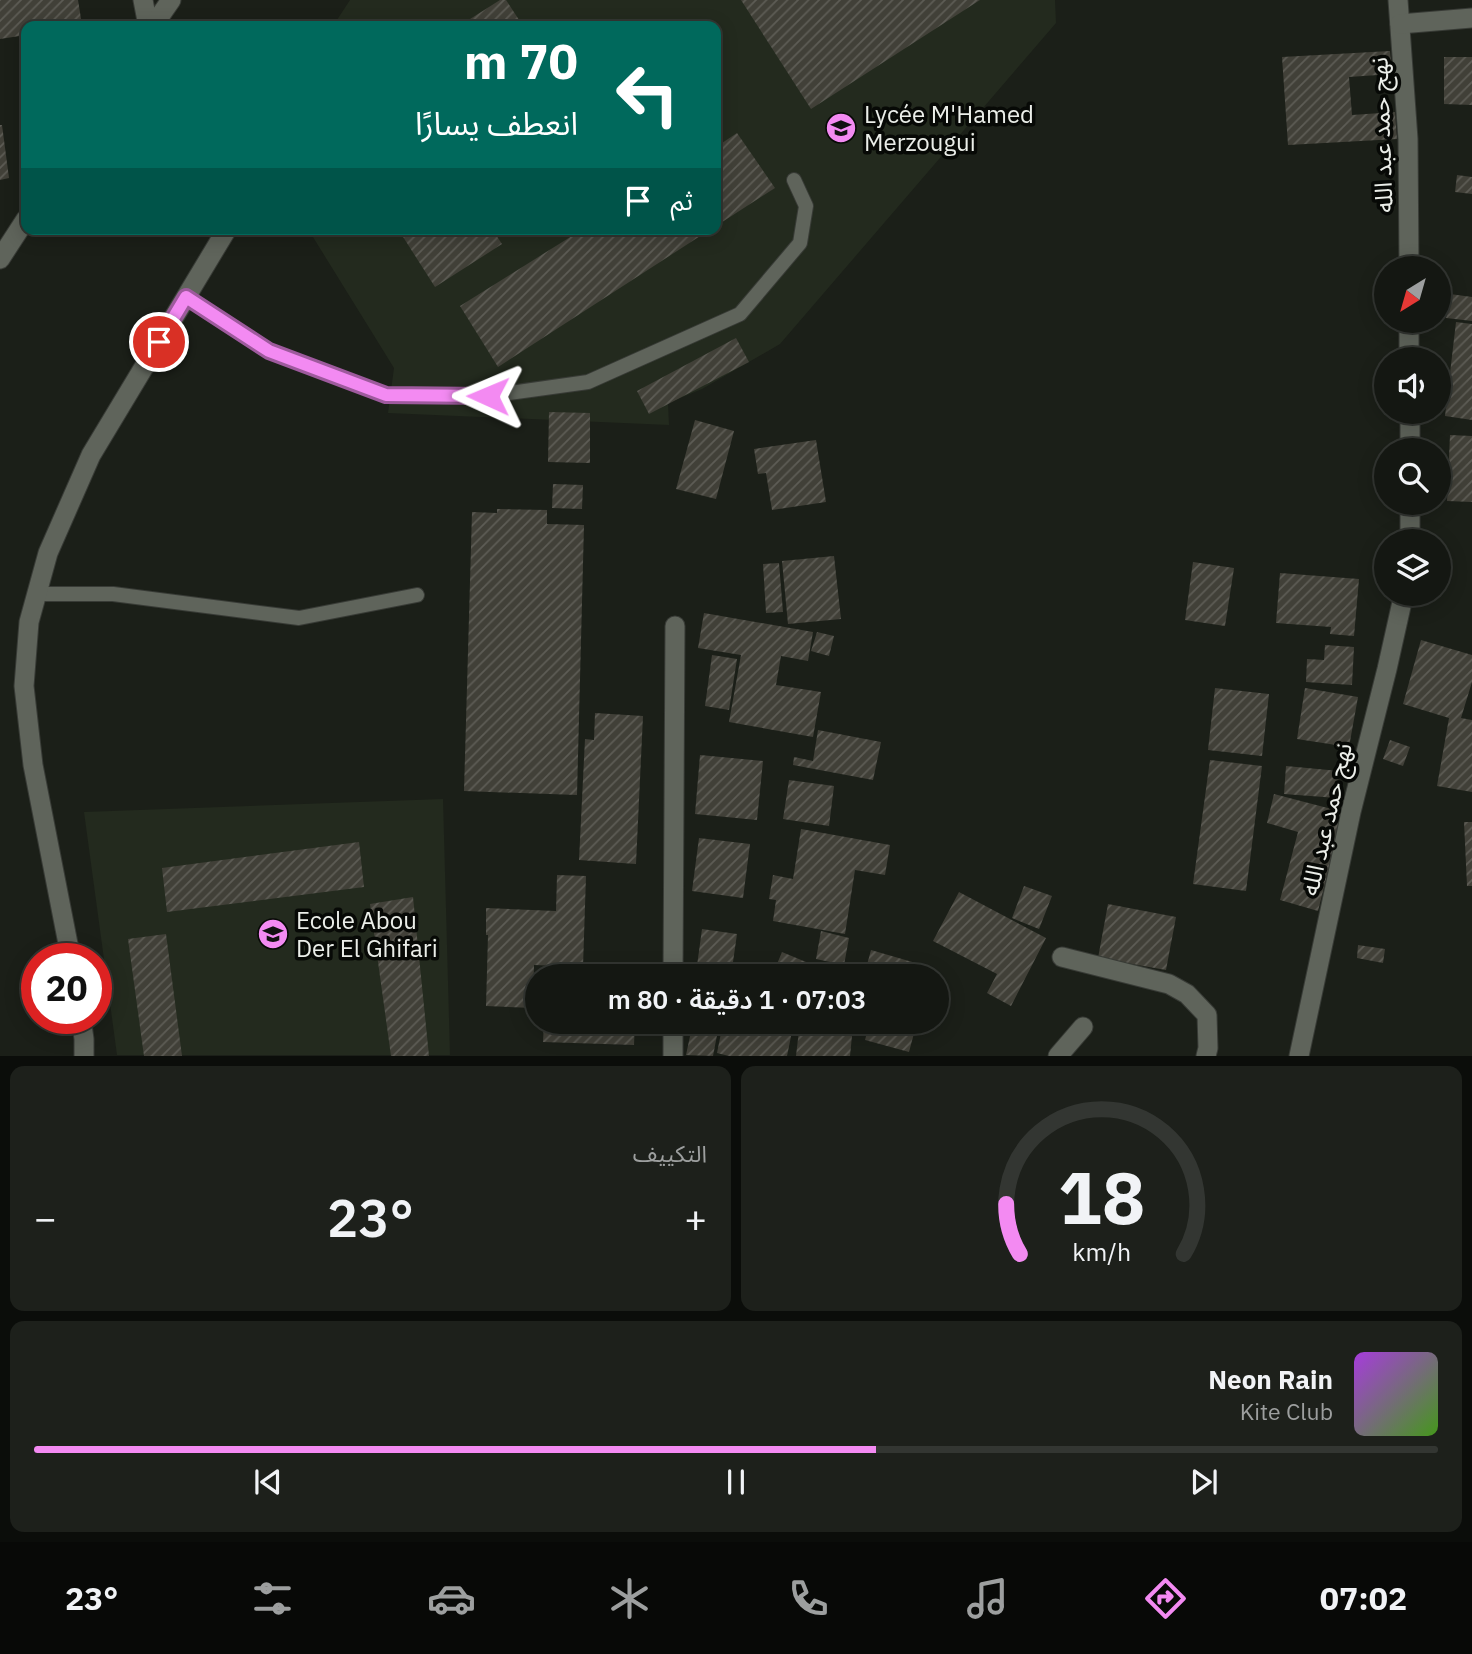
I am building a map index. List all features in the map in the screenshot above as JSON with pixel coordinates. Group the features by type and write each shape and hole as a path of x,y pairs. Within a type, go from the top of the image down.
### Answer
{"street":[{"path":"144,0 147,21"},
{"path":"156,21 171,0"},
{"name":"نهج حمد عبد الله","path":"1398,0 1408,139 1409,256"},
{"path":"1400,24 1472,18"},
{"path":"0,259 21,227"},
{"path":"68,943 33,765 24,686 29,622 48,553 91,455 222,235"},
{"name":"نهج حمد عبد الله","path":"1299,1055 1351,812 1401,606"},
{"path":"673,964 675,626"},
{"path":"1062,957 1169,984 1187,995 1207,1015 1206,1055"},
{"path":"1058,1055 1083,1027"},
{"path":"83,1034 84,1055"},
{"path":"673,1034 673,1055"}],"lane":[{"path":"186,297 269,351 386,395 488,396 588,382 740,314 800,243 806,206 794,180"},
{"path":"36,594 113,594 299,618 417,595"}],"shaded area":[{"name":"Lycée M'Hamed Merzougui","path":"350,0 1055,0 1056,23 780,344 702,389 668,403 669,425 388,413 394,368 312,235 721,235 721,21 336,21"},
{"name":"Ecole Abou Der El Ghifari","path":"443,799 450,1055 117,1055 112,1018 112,943 102,943 84,812"}],"building":[{"path":"0,0 78,0 81,21 21,21 21,36 0,39"},
{"path":"500,0 506,0 520,21 467,21"},
{"path":"741,0 980,0 811,109"},
{"path":"1390,51 1392,74 1349,77 1352,115 1395,112 1397,139 1288,145 1282,57"},
{"path":"1444,57 1472,57 1472,105 1444,104"},
{"path":"0,125 9,178 0,180"},
{"path":"737,133 775,188 721,223 721,144"},
{"path":"1457,175 1472,177 1472,194 1455,192"},
{"path":"402,235 496,235 502,244 435,287"},
{"path":"573,235 702,235 498,367 460,306"},
{"path":"1451,294 1472,297 1472,321 1451,319"},
{"path":"1456,322 1472,324 1472,420 1451,417 1451,365"},
{"path":"736,338 749,362 649,414 637,391"},
{"path":"549,412 590,413 590,463 548,462"},
{"path":"695,420 734,431 716,499 676,489"},
{"path":"1450,435 1472,436 1472,502 1451,501"},
{"path":"816,440 826,502 772,510 766,473 758,474 754,449"},
{"path":"553,484 583,485 582,509 552,508"},
{"path":"497,509 547,510 547,524 584,525 577,795 464,791 472,512 497,513"},
{"path":"834,556 841,619 788,624 782,561"},
{"path":"1193,562 1234,568 1225,626 1185,620"},
{"path":"779,563 783,612 766,613 763,564"},
{"path":"1280,573 1359,579 1354,636 1330,634 1331,627 1276,623"},
{"path":"704,613 813,632 808,661 781,656 776,685 821,692 813,737 729,722 741,655 698,648"},
{"path":"817,632 834,636 829,656 811,651"},
{"path":"1421,640 1472,655 1472,682 1461,718 1472,720 1472,792 1437,786 1449,718 1403,704"},
{"path":"1325,645 1354,647 1352,685 1306,682 1307,659 1324,660"},
{"path":"712,655 737,659 729,710 705,706"},
{"path":"1215,688 1269,694 1262,756 1208,750"},
{"path":"1305,688 1358,697 1349,747 1297,739"},
{"path":"595,713 643,716 636,864 579,860 585,739 594,740"},
{"path":"818,730 881,742 873,780 793,765 794,757 813,761"},
{"path":"1390,740 1410,747 1403,766 1383,759"},
{"path":"700,755 763,761 757,820 695,814"},
{"path":"1210,760 1262,766 1246,891 1193,884"},
{"path":"1286,766 1339,771 1337,798 1284,794"},
{"path":"789,780 834,786 829,826 783,819"},
{"path":"1274,794 1343,812 1318,911 1280,900 1298,832 1267,823"},
{"path":"1464,822 1472,822 1472,886 1467,886"},
{"path":"801,829 890,845 885,875 855,870 845,934 773,921 776,900 769,899 773,875 793,879"},
{"path":"699,838 750,844 743,898 692,891"},
{"path":"359,842 364,887 167,912 162,868"},
{"path":"557,875 586,876 583,964 525,964 525,1008 486,1006 486,908 556,911"},
{"path":"1024,886 1052,896 1039,929 1012,918"},
{"path":"959,892 1046,938 1011,1006 987,993 997,974 933,941"},
{"path":"413,897 429,1056 391,1056 370,904"},
{"path":"1108,904 1176,917 1166,970 1098,958"},
{"path":"702,929 737,934 733,964 697,964"},
{"path":"821,931 849,938 844,964 816,959"},
{"path":"166,934 182,1056 144,1056 128,939"},
{"path":"1358,945 1385,949 1383,963 1357,958"},
{"path":"871,950 919,964 867,964"},
{"path":"782,952 811,964 777,964"},
{"path":"543,1034 634,1034 634,1045 543,1042"},
{"path":"690,1034 717,1034 713,1056 686,1055"},
{"path":"721,1034 792,1034 787,1056 729,1056 717,1053"},
{"path":"799,1034 852,1034 850,1056 796,1056"},
{"path":"867,1034 914,1034 909,1052 865,1040"}],"place":[{"name":"Lycée M'Hamed Merzougui","path":"841,128"},
{"name":"Ecole Abou Der El Ghifari","path":"273,934"}],"route":[{"path":"159,342 186,297 269,351 386,395 488,396"}]}
